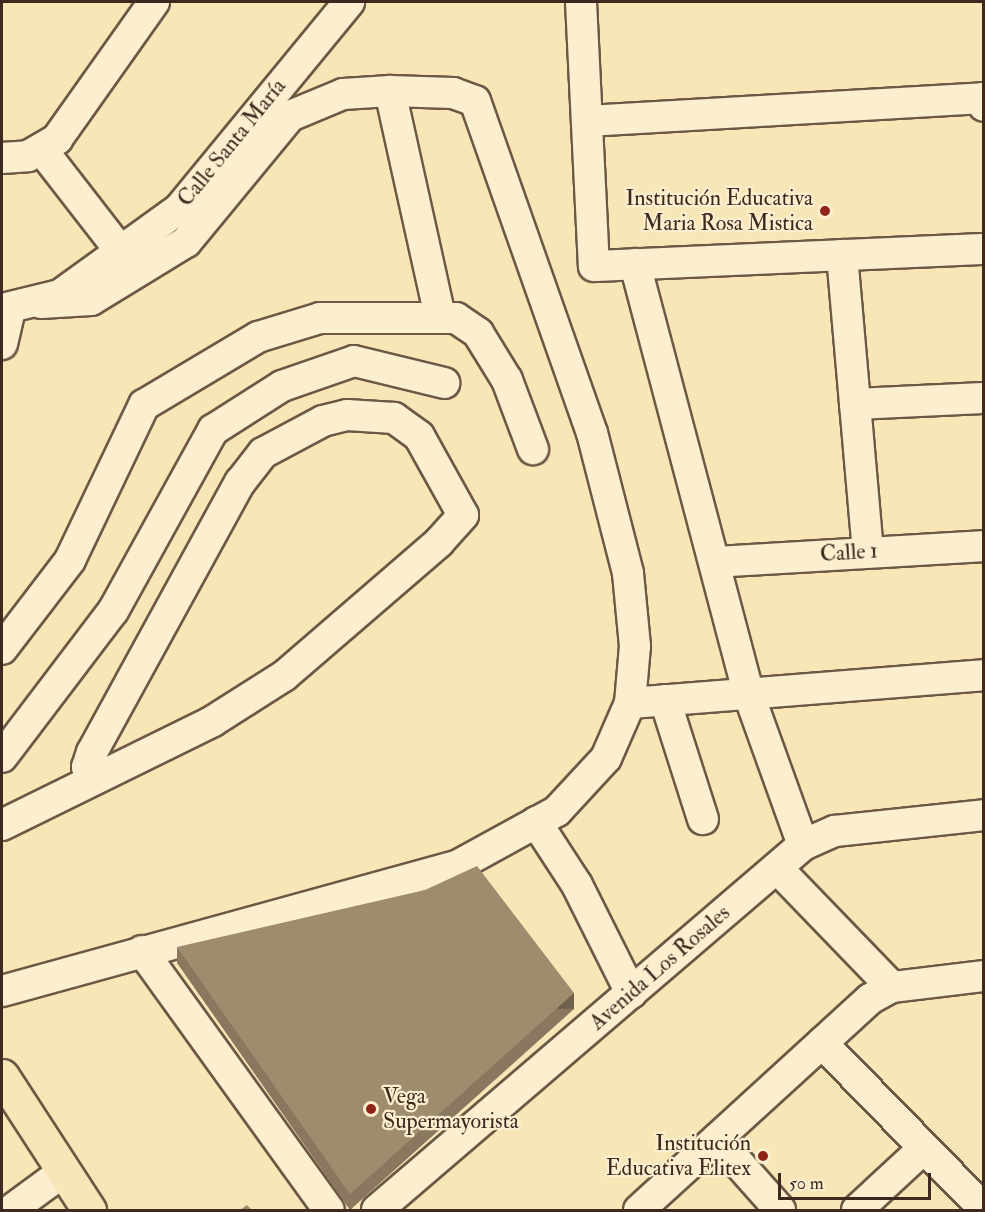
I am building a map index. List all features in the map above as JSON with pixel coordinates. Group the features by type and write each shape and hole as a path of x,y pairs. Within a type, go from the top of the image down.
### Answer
{"highway":[{"path":"2,1076 89,1210"}],"street":[{"path":"2,158 42,150 57,140 154,2"},
{"name":"Calle Santa María","path":"6,309 41,303 121,252 195,193 349,2"},
{"path":"581,2 594,266 984,249"},
{"path":"390,91 440,316"},
{"path":"4,986 457,866 557,811 606,758 630,703 635,646 628,573 592,433 488,129 475,100 453,93 390,91 343,94 290,116 186,242 91,300 41,303"},
{"path":"587,122 983,98 984,106"},
{"path":"42,150 121,252"},
{"path":"842,255 868,552"},
{"path":"635,264 749,695 803,844"},
{"path":"2,344 6,309"},
{"path":"2,649 70,560 144,405 258,337 320,318 440,316 456,318 478,333 507,380 533,448"},
{"path":"2,758 113,611 213,430 282,386 354,361 444,383"},
{"path":"855,404 984,398"},
{"path":"2,825 213,721 284,676 439,542 463,515 419,436 394,418 348,416 323,421 262,453 240,482 92,752 87,767 93,779"},
{"name":"Calle 1","path":"715,562 984,546"},
{"path":"630,703 984,675"},
{"path":"665,700 703,819"},
{"name":"Avenida Los Rosales","path":"377,1210 803,844 835,831 984,815"},
{"path":"536,822 577,885 632,993"},
{"path":"777,868 892,987"},
{"path":"142,951 330,1210"},
{"path":"639,1210 822,1043 892,987 984,976"},
{"path":"822,1043 984,1209"},
{"path":"717,1139 780,1210"},
{"path":"857,1210 924,1148"},
{"path":"11,1210 63,1172"}],"building":[{"name":"Vega Supermayorista","path":"477,866 574,993 350,1194 177,947 425,890"},
{"path":"247,1205 252,1210 240,1210"}],"place":[{"name":"Institución Educativa Maria Rosa Mistica","path":"825,211"},
{"name":"Vega Supermayorista","path":"371,1109"},
{"name":"Institución Educativa Elitex","path":"763,1156"}]}
